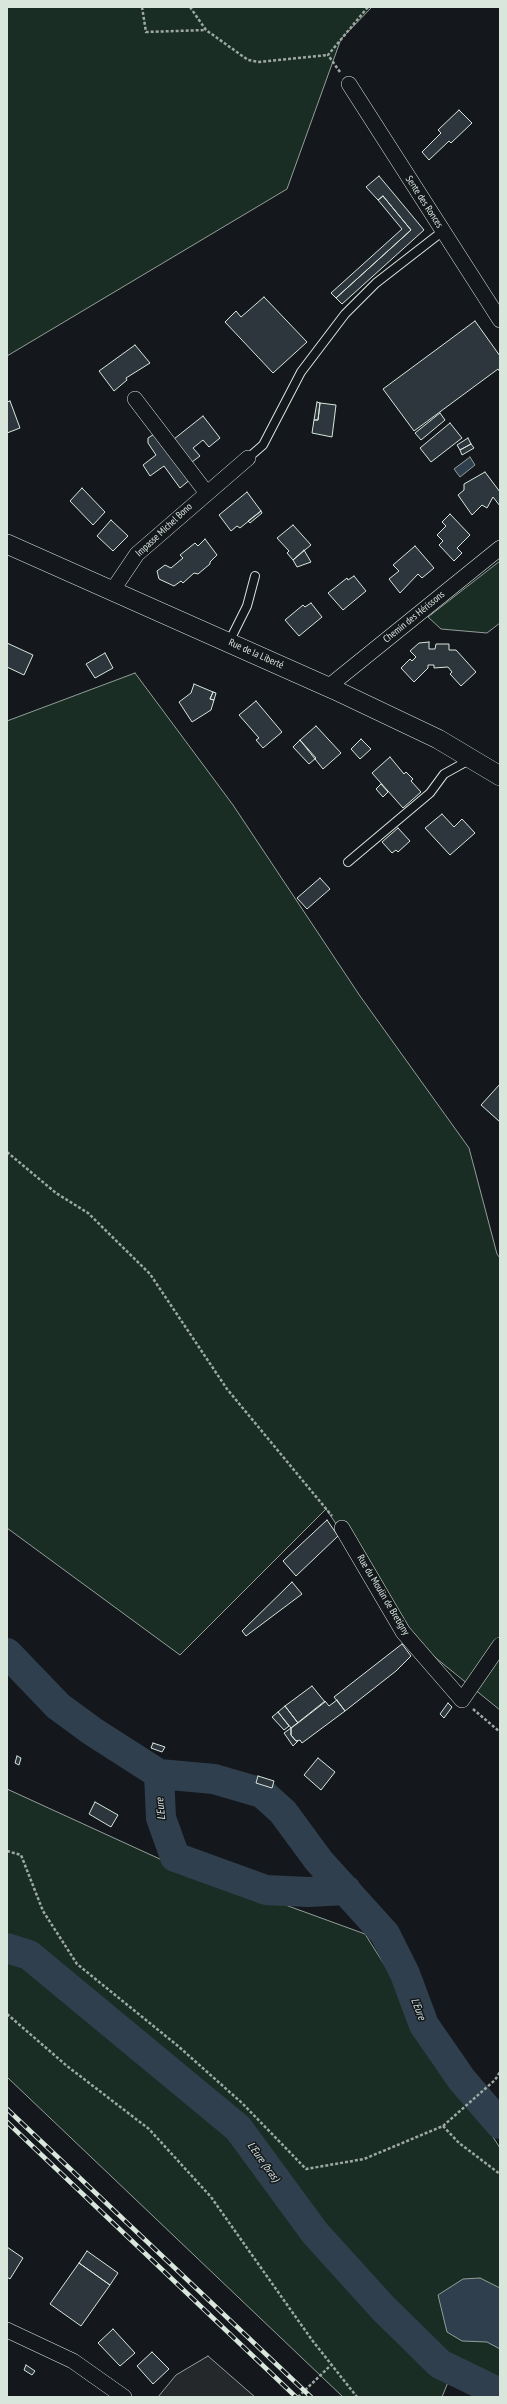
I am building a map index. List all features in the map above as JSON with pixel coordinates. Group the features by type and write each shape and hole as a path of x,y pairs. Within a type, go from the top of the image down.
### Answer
{"street":[{"name":"Sente des Ronces","path":"349,84 500,320"},
{"path":"135,399 206,492"},
{"name":"Impasse Michel Bono","path":"112,590 137,554 206,492 248,458"},
{"name":"Rue de la Liberté","path":"7,544 328,687 438,739 500,776"},
{"name":"Chemin des Hérissons","path":"328,687 500,548"},
{"name":"Rue du Moulin de Bretigny","path":"342,1528 403,1632 462,1700"},
{"path":"462,1700 500,1645"},
{"path":"7,2330 73,2361 124,2397"}],"lane":[{"path":"248,458 263,445 301,372 345,314 376,283 443,231"},
{"path":"229,642 247,606 255,576"},
{"path":"348,862 430,793 444,774 472,759"}],"path":[{"path":"142,7 146,32 206,30"},
{"path":"190,7 206,30 248,60 259,62 328,55 368,7"},
{"path":"328,55 349,84"},
{"path":"7,1152 56,1193 88,1213 150,1274 227,1389 342,1528"},
{"path":"462,1700 500,1732"},
{"path":"7,1851 21,1856 43,1911 77,1964 178,2046 242,2103 306,2169 364,2159 443,2126 484,2090 500,2072"},
{"path":"7,2014 67,2066 154,2135 211,2197 331,2365 357,2397"},
{"path":"443,2126 459,2143 500,2174"},
{"path":"298,2397 331,2365"}],"green space":[{"path":"7,7 372,7 341,39 287,189 7,356"},
{"path":"500,561 500,623 487,633 441,629 428,617"},
{"path":"135,673 233,805 360,996 469,1148 497,1254 500,1258 500,1710 416,1642 326,1509 180,1655 7,1528 7,721"},
{"path":"7,1789 162,1860 365,1934 500,2148 500,2385 455,2365 442,2397 343,2397 7,2077"}],"shaded area":[{"path":"208,2356 255,2397 158,2397 176,2375"}],"water":[{"path":"470,457 475,465 460,477 454,469"},
{"path":"480,2278 500,2288 500,2349 487,2342 462,2341 447,2332 438,2295 463,2279"}],"building":[{"path":"459,110 472,123 451,143 449,141 429,160 422,152 441,133 438,130"},
{"path":"379,176 424,230 342,304 336,298 411,230 383,196 378,200 366,187"},
{"path":"383,196 411,230 336,298 331,293 402,229 378,200"},
{"path":"264,297 307,342 273,373 225,322 236,311 241,317"},
{"path":"475,321 500,356 500,372 498,369 414,431 383,389"},
{"path":"135,345 150,363 126,378 127,380 114,391 99,371"},
{"path":"10,401 20,428 7,433 7,402"},
{"path":"317,402 320,403 318,420 314,420"},
{"path":"320,403 336,405 332,437 312,433 314,420 318,420"},
{"path":"440,413 445,420 421,440 415,433"},
{"path":"203,416 220,438 209,447 203,440 193,448 200,456 192,462 174,439"},
{"path":"450,423 462,438 431,462 420,448"},
{"path":"159,431 192,478 180,488 164,466 150,476 143,465 156,455 148,443 148,438"},
{"path":"468,438 471,444 460,450 457,445"},
{"path":"471,444 474,448 462,455 460,450"},
{"path":"485,472 500,492 500,506 493,497 487,508 482,505 472,515 458,495 464,490 464,484"},
{"path":"82,488 105,512 93,525 70,501"},
{"path":"247,492 261,511 240,528 237,526 231,531 219,515"},
{"path":"261,511 262,513 250,523 248,521"},
{"path":"450,514 470,535 457,548 462,553 454,561 439,545 443,541 437,535 446,526 442,522"},
{"path":"111,520 128,536 113,551 97,536"},
{"path":"293,525 311,545 293,560 287,553 289,551 277,538"},
{"path":"205,539 217,555 210,562 210,564 198,574 194,573 183,583 181,581 174,586 159,579 157,571 165,565 171,568 183,558 180,555 195,543 198,546"},
{"path":"415,546 434,568 422,578 418,574 400,593 389,579 399,571 393,565"},
{"path":"304,550 311,562 297,567 293,560"},
{"path":"354,576 366,591 343,610 328,593 347,578 348,580"},
{"path":"311,603 322,617 299,636 285,620 303,605 305,607"},
{"path":"429,642 429,649 435,649 436,644 449,644 449,650 456,650 476,672 461,686 450,674 452,672 448,667 434,668 434,665 428,665 428,668 414,682 401,668 410,659 412,661 416,657 410,651 419,643"},
{"path":"7,643 33,655 24,675 7,667"},
{"path":"105,653 113,668 95,678 86,664"},
{"path":"194,684 213,692 210,699 214,700 211,710 192,722 179,702 191,693"},
{"path":"213,692 216,693 214,700 210,699"},
{"path":"256,701 282,732 263,748 256,740 259,738 239,715"},
{"path":"316,726 341,753 323,769 300,740"},
{"path":"361,739 371,749 360,759 351,749"},
{"path":"300,740 316,758 309,764 293,747"},
{"path":"390,757 404,774 406,772 413,779 411,781 421,792 403,808 372,773"},
{"path":"381,784 388,792 383,797 376,789"},
{"path":"442,814 454,827 462,819 475,833 450,855 425,828"},
{"path":"398,828 410,841 398,852 396,850 392,853 382,842"},
{"path":"320,878 330,889 307,909 297,898"},
{"path":"500,1084 500,1122 481,1105"},
{"path":"327,1520 338,1536 296,1576 283,1561"},
{"path":"292,1582 302,1594 246,1636 242,1631"},
{"path":"402,1644 411,1656 396,1671 345,1711 334,1697"},
{"path":"312,1686 325,1702 298,1723 285,1706"},
{"path":"337,1700 345,1711 302,1743 300,1740 296,1741 291,1735 291,1728 325,1701 329,1706"},
{"path":"448,1703 452,1707 444,1718 440,1714"},
{"path":"285,1706 298,1723 291,1728 278,1712"},
{"path":"278,1712 289,1726 284,1730 272,1717"},
{"path":"291,1728 291,1735 296,1741 298,1741 293,1746 284,1733"},
{"path":"153,1743 165,1747 162,1752 151,1748"},
{"path":"17,1756 21,1758 19,1765 15,1763"},
{"path":"318,1758 335,1772 321,1790 304,1775"},
{"path":"258,1776 274,1781 272,1788 256,1783"},
{"path":"95,1802 118,1815 111,1827 89,1814"},
{"path":"7,2247 23,2258 10,2279 7,2277"},
{"path":"87,2251 118,2273 110,2285 79,2263"},
{"path":"79,2263 110,2285 81,2326 50,2304"},
{"path":"113,2329 135,2353 120,2366 98,2343"},
{"path":"152,2352 169,2369 153,2384 137,2366"},
{"path":"26,2365 35,2371 32,2375 24,2370"}],"waterway":[{"name":"L'Eure","path":"7,1653 58,1706 92,1731 159,1774 214,1779 262,1793 283,1812 319,1861 385,1934 405,1974 424,2025 462,2080 500,2124"},
{"name":"L'Eure","path":"159,1774 161,1818 175,1857 266,1890 308,1892 346,1890"},
{"name":"L'Eure (bras)","path":"7,1948 29,1955 238,2128 315,2233 383,2308 440,2364 500,2393"}],"railway":[{"path":"7,2109 311,2397"},
{"path":"7,2122 296,2397"}]}
